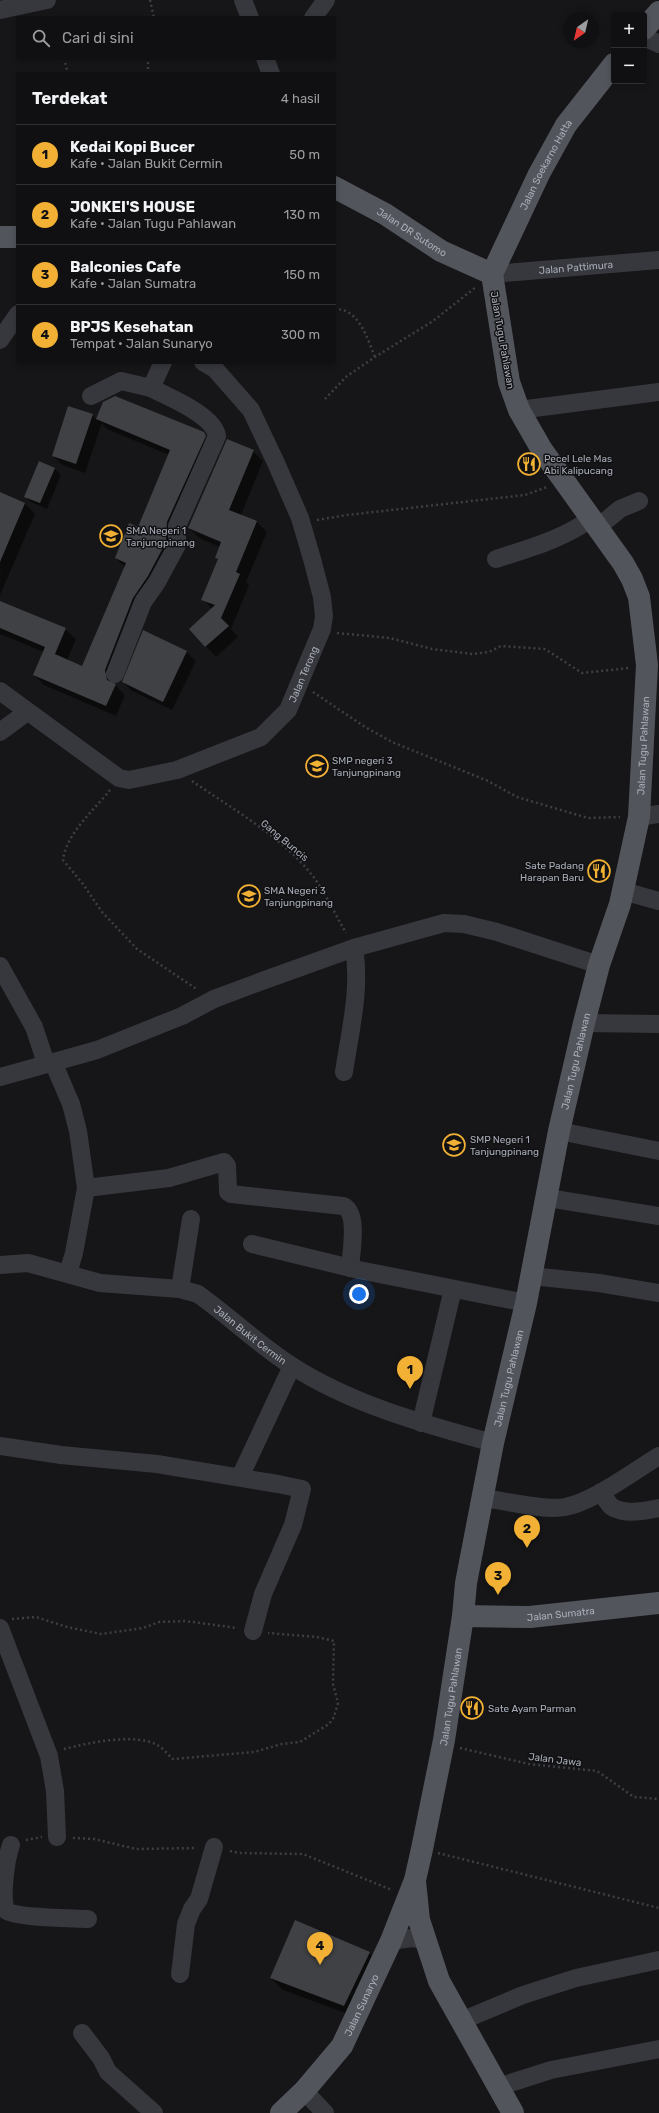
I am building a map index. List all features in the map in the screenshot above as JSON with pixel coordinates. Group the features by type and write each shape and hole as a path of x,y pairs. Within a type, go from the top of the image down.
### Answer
{"main road":[{"path":"647,26 659,12"},
{"name":"Jalan Soekarno Hatta","path":"492,274 539,174 566,125 611,68"},
{"name":"Jalan DR Sutomo","path":"336,188 385,214 441,251 492,274"},
{"path":"0,237 16,237"},
{"name":"Jalan Tugu Pahlawan","path":"415,1880 444,1740 463,1616 466,1583 484,1498 493,1443 526,1303 548,1198 559,1131 599,965 649,815 653,664 639,597 632,579 595,523 530,432 519,410 509,382 492,274"},
{"name":"Jalan Sumatra","path":"463,1616 530,1617 659,1603"},
{"path":"415,1880 419,1920 439,1981 513,2113"},
{"name":"Jalan Sunaryo","path":"281,2113 304,2090 342,2046 391,1941 415,1880"}],"street":[{"path":"0,10 47,0"},
{"path":"243,0 249,16"},
{"path":"314,16 326,0"},
{"path":"647,38 659,44"},
{"name":"Jalan Pattimura","path":"492,274 659,260"},
{"path":"0,340 16,317"},
{"path":"151,388 162,364"},
{"name":"Jalan Terong","path":"119,778 129,780 176,770 261,737 288,710 322,629 324,616 322,598 302,525 276,463 251,410 215,369 206,364"},
{"path":"91,396 121,381 151,388 184,405 206,420 214,428 217,436 177,526 177,545 157,582 143,602 115,674"},
{"path":"519,410 659,392"},
{"path":"496,559 558,539 595,523 620,509 639,501"},
{"path":"0,691 119,778"},
{"path":"0,732 27,712"},
{"path":"623,891 659,901"},
{"path":"0,1077 97,1050 182,1016 214,999 354,948 444,923 464,924 497,932 599,965"},
{"path":"344,1072 356,989 356,962 354,948"},
{"path":"0,966 34,1027 49,1063 70,1104 78,1131 86,1188 74,1253 68,1273"},
{"path":"584,1023 659,1024"},
{"path":"559,1131 659,1151"},
{"path":"86,1188 169,1178 216,1162 224,1162 227,1166 228,1192 231,1194 343,1206 349,1209 352,1216 350,1268"},
{"path":"548,1198 659,1216"},
{"path":"180,1289 191,1218"},
{"path":"252,1244 350,1268 526,1303"},
{"name":"Jalan Bukit Cermin","path":"0,1265 28,1262 100,1282 180,1289 198,1294 292,1366 335,1390 421,1422 493,1443"},
{"path":"531,1276 599,1283 659,1293"},
{"path":"421,1422 453,1289"},
{"path":"240,1477 292,1366"},
{"path":"0,1446 68,1456 157,1464 240,1477 302,1490 293,1525 263,1594 253,1632"},
{"path":"484,1498 545,1508 565,1508 601,1492 659,1456"},
{"path":"601,1492 612,1507 619,1509 644,1511 659,1508"},
{"path":"4,1624 49,1756 55,1791 57,1837"},
{"path":"11,1845 4,1864 1,1883 4,1906 8,1911 27,1916 88,1919"},
{"path":"180,1974 186,1924 192,1909 199,1899 214,1847"},
{"path":"391,1941 412,1938 425,1940"},
{"path":"461,2021 523,1995 576,1978 659,1960"},
{"path":"82,2033 101,2058 108,2072 154,2113"},
{"path":"498,2087 551,2070 659,2049"},
{"path":"304,2090 325,2113"}],"path":[{"path":"150,0 154,16"},
{"path":"64,60 68,72"},
{"path":"148,60 148,72"},
{"path":"325,399 347,376 433,321 492,274"},
{"path":"336,309 349,312 360,323 375,357"},
{"path":"302,525 347,515 525,495 564,481"},
{"path":"322,629 339,634 390,638 432,649 474,654 490,652 501,646 544,649 582,673 595,673 653,664"},
{"path":"300,683 365,727 392,742 488,781 517,797 588,818 649,815"},
{"name":"Gang Buncis","path":"176,770 252,822 298,860 313,876 354,948"},
{"path":"119,778 69,841 64,851 63,860 83,884 102,912 137,949 214,999"},
{"path":"4,1624 36,1617 68,1627 101,1634 143,1628 160,1622 185,1621 253,1632 317,1637 334,1641 333,1684 338,1703 334,1718 329,1724 300,1742 282,1744 254,1752 173,1759 159,1745 137,1739 122,1739 65,1749 49,1756"},
{"name":"Jalan Jawa","path":"444,1740 465,1750 529,1764 597,1770 634,1797 659,1799"},
{"path":"422,1849 659,1908"}],"building":[{"path":"115,396 204,432 206,436 167,522 166,542 148,576 133,598 105,670 107,680 116,684 106,706 33,675 45,647 0,628 0,601 66,628 55,654 82,666 126,563 115,558 129,523 138,527 170,450 96,419 103,402"},
{"path":"68,406 93,414 76,464 52,456"},
{"path":"227,439 254,450 229,510 257,521 236,572 240,574 221,618 229,626 205,647 189,629 215,605 201,600 218,559 215,558 221,542 188,528"},
{"path":"39,461 55,468 40,503 24,497"},
{"path":"0,492 25,503 0,562"},
{"path":"143,630 187,651 163,702 122,682"},
{"path":"295,1920 370,1952 344,2006 270,1978"}],"place":[{"name":"Pecel Lele Mas Abi Kalipucang","path":"529,464"},
{"name":"SMA Negeri 1 Tanjungpinang","path":"111,536"},
{"name":"SMP negeri 3 Tanjungpinang","path":"317,766"},
{"name":"Sate Padang Harapan Baru","path":"599,871"},
{"name":"SMA Negeri 3 Tanjungpinang","path":"249,896"},
{"name":"SMP Negeri 1 Tanjungpinang","path":"454,1145"},
{"name":"Kedai Kopi Bucer","path":"410,1389"},
{"name":"JONKEI'S HOUSE","path":"527,1548"},
{"name":"Balconies Cafe","path":"498,1595"},
{"name":"Sate Ayam Parman","path":"472,1708"},
{"name":"BPJS Kesehatan","path":"320,1965"}]}
